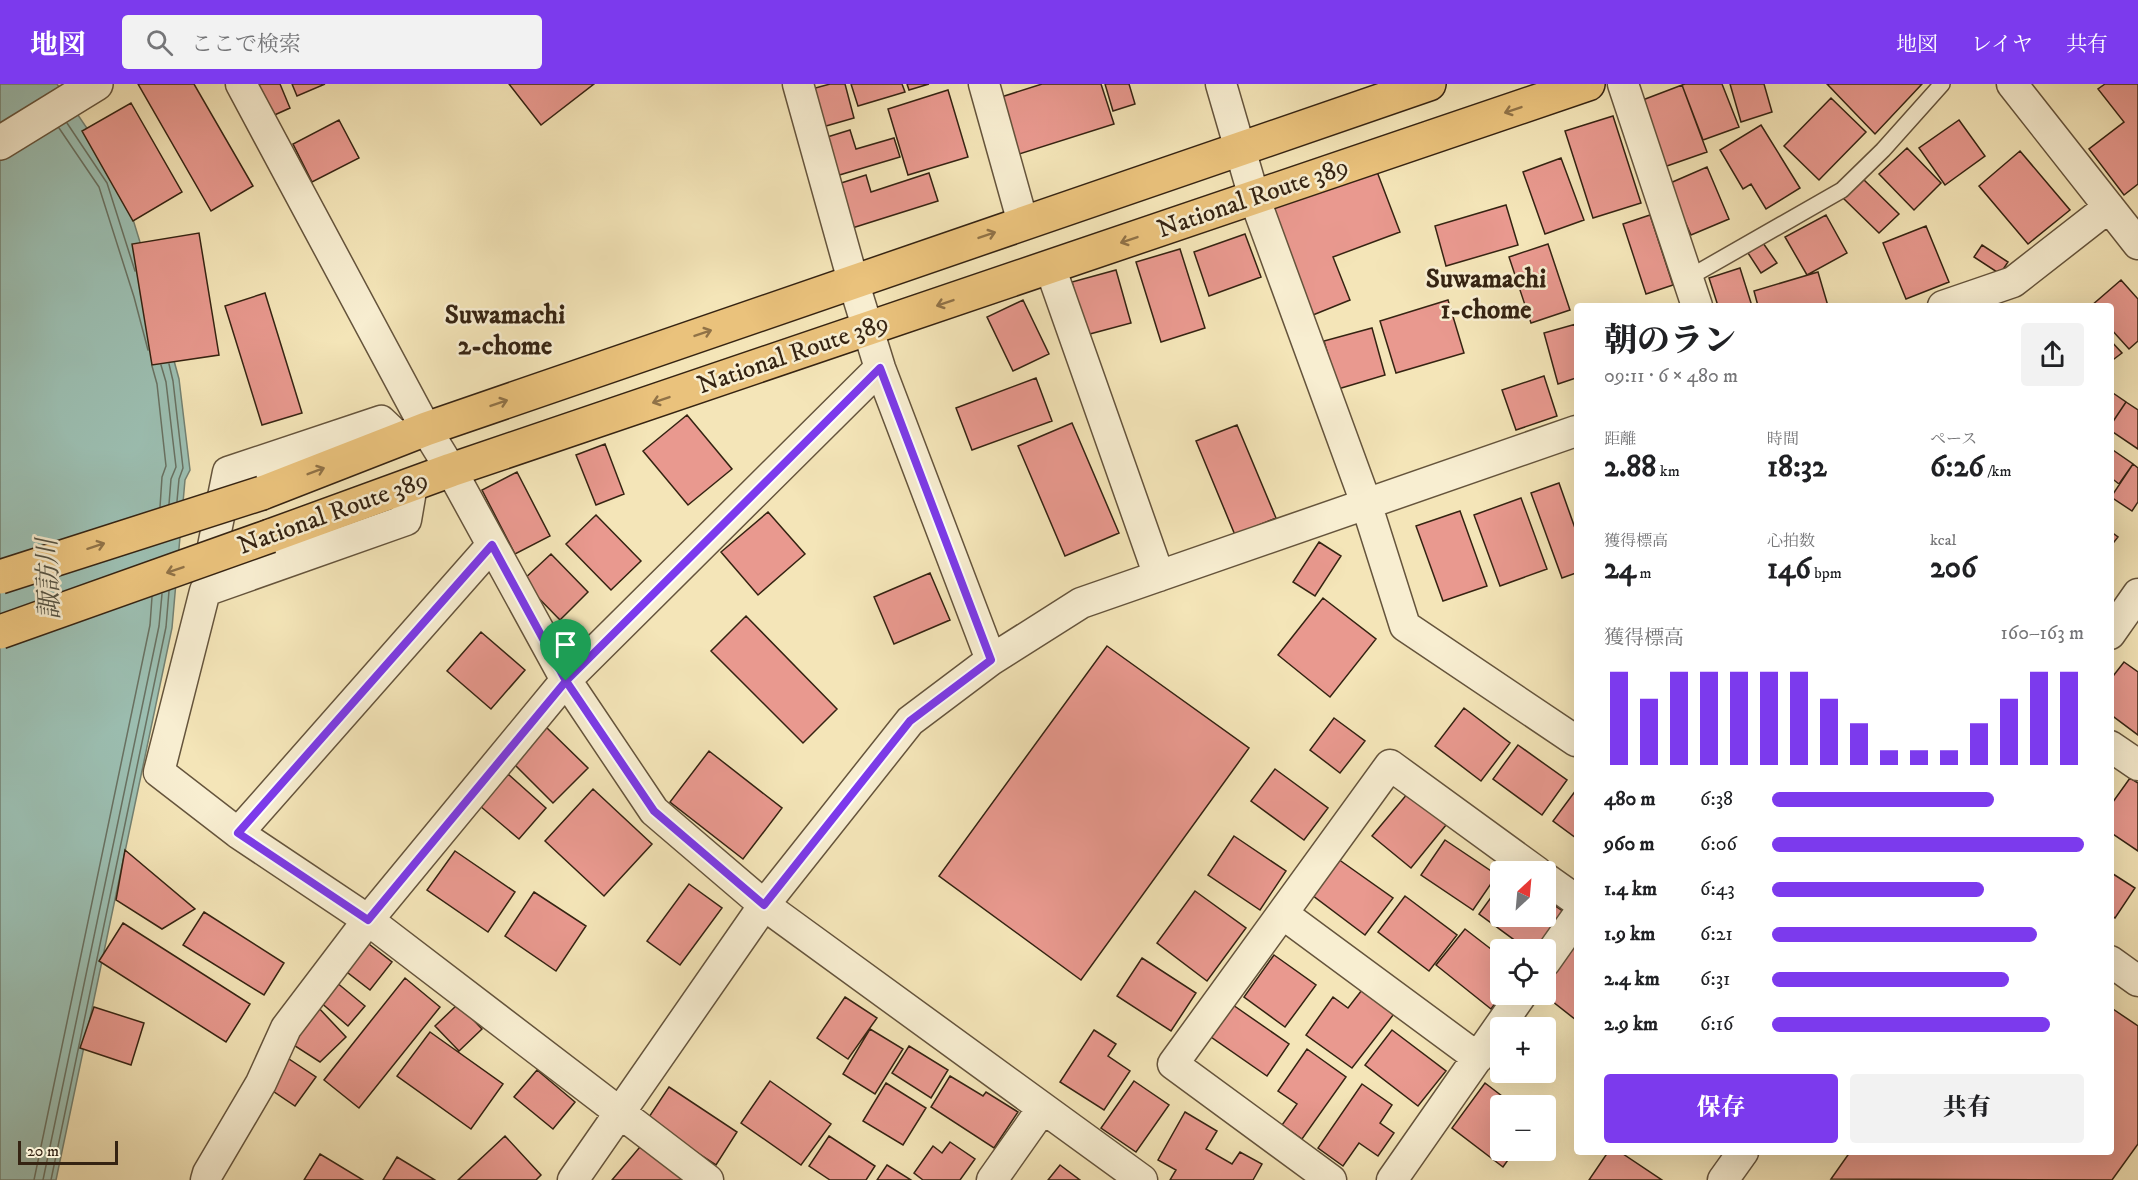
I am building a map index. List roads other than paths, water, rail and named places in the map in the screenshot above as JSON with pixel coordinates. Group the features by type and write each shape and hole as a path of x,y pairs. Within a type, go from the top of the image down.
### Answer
{"highway":[{"name":"National Route 389","path":"0,577 262,493 413,434 1429,84"},
{"name":"National Route 389","path":"0,632 451,470 1588,84"}],"street":[{"path":"241,84 413,434 451,470 566,681 654,811 764,905 1142,1180"},
{"path":"798,84 853,281 880,368 991,660"},
{"path":"984,84 1023,223"},
{"path":"1221,84 1254,197 1366,503 1405,626 1574,740"},
{"path":"1623,84 1696,303"},
{"path":"2012,84 2138,244"},
{"path":"0,143 90,87"},
{"path":"1952,303 2013,282 2109,207"},
{"path":"1050,267 1159,576"},
{"path":"212,1178 261,1083 286,1028 368,920 566,681 880,368"},
{"path":"413,434 381,421 228,472 204,591 159,772 238,833 368,920 620,1115 708,1180"},
{"path":"573,1180 764,905 910,721 991,660 1081,603 1574,432"},
{"path":"204,591 406,519 412,485"},
{"path":"238,833 492,545"},
{"path":"2114,628 2138,594"},
{"path":"2114,749 2138,765"},
{"path":"1331,1180 1173,1064 1390,765 1522,861"},
{"path":"1556,886 1574,899"},
{"path":"1283,914 1478,1058"},
{"path":"1556,946 1574,921"},
{"path":"2114,964 2138,981"},
{"path":"1392,1180 1514,1005"},
{"path":"992,1180 1042,1108"},
{"path":"1723,1180 1741,1155"}],"lane":[{"path":"1688,278 1842,190 1883,150 1942,84"}],"water":[{"name":"諏訪川","path":"0,84 57,84 120,177 179,379 190,470 185,480 172,628 56,1180 0,1180"}],"district":[{"name":"Suwamachi 1-chome","path":"1486,294"},
{"name":"Suwamachi 2-chome","path":"505,330"}]}
